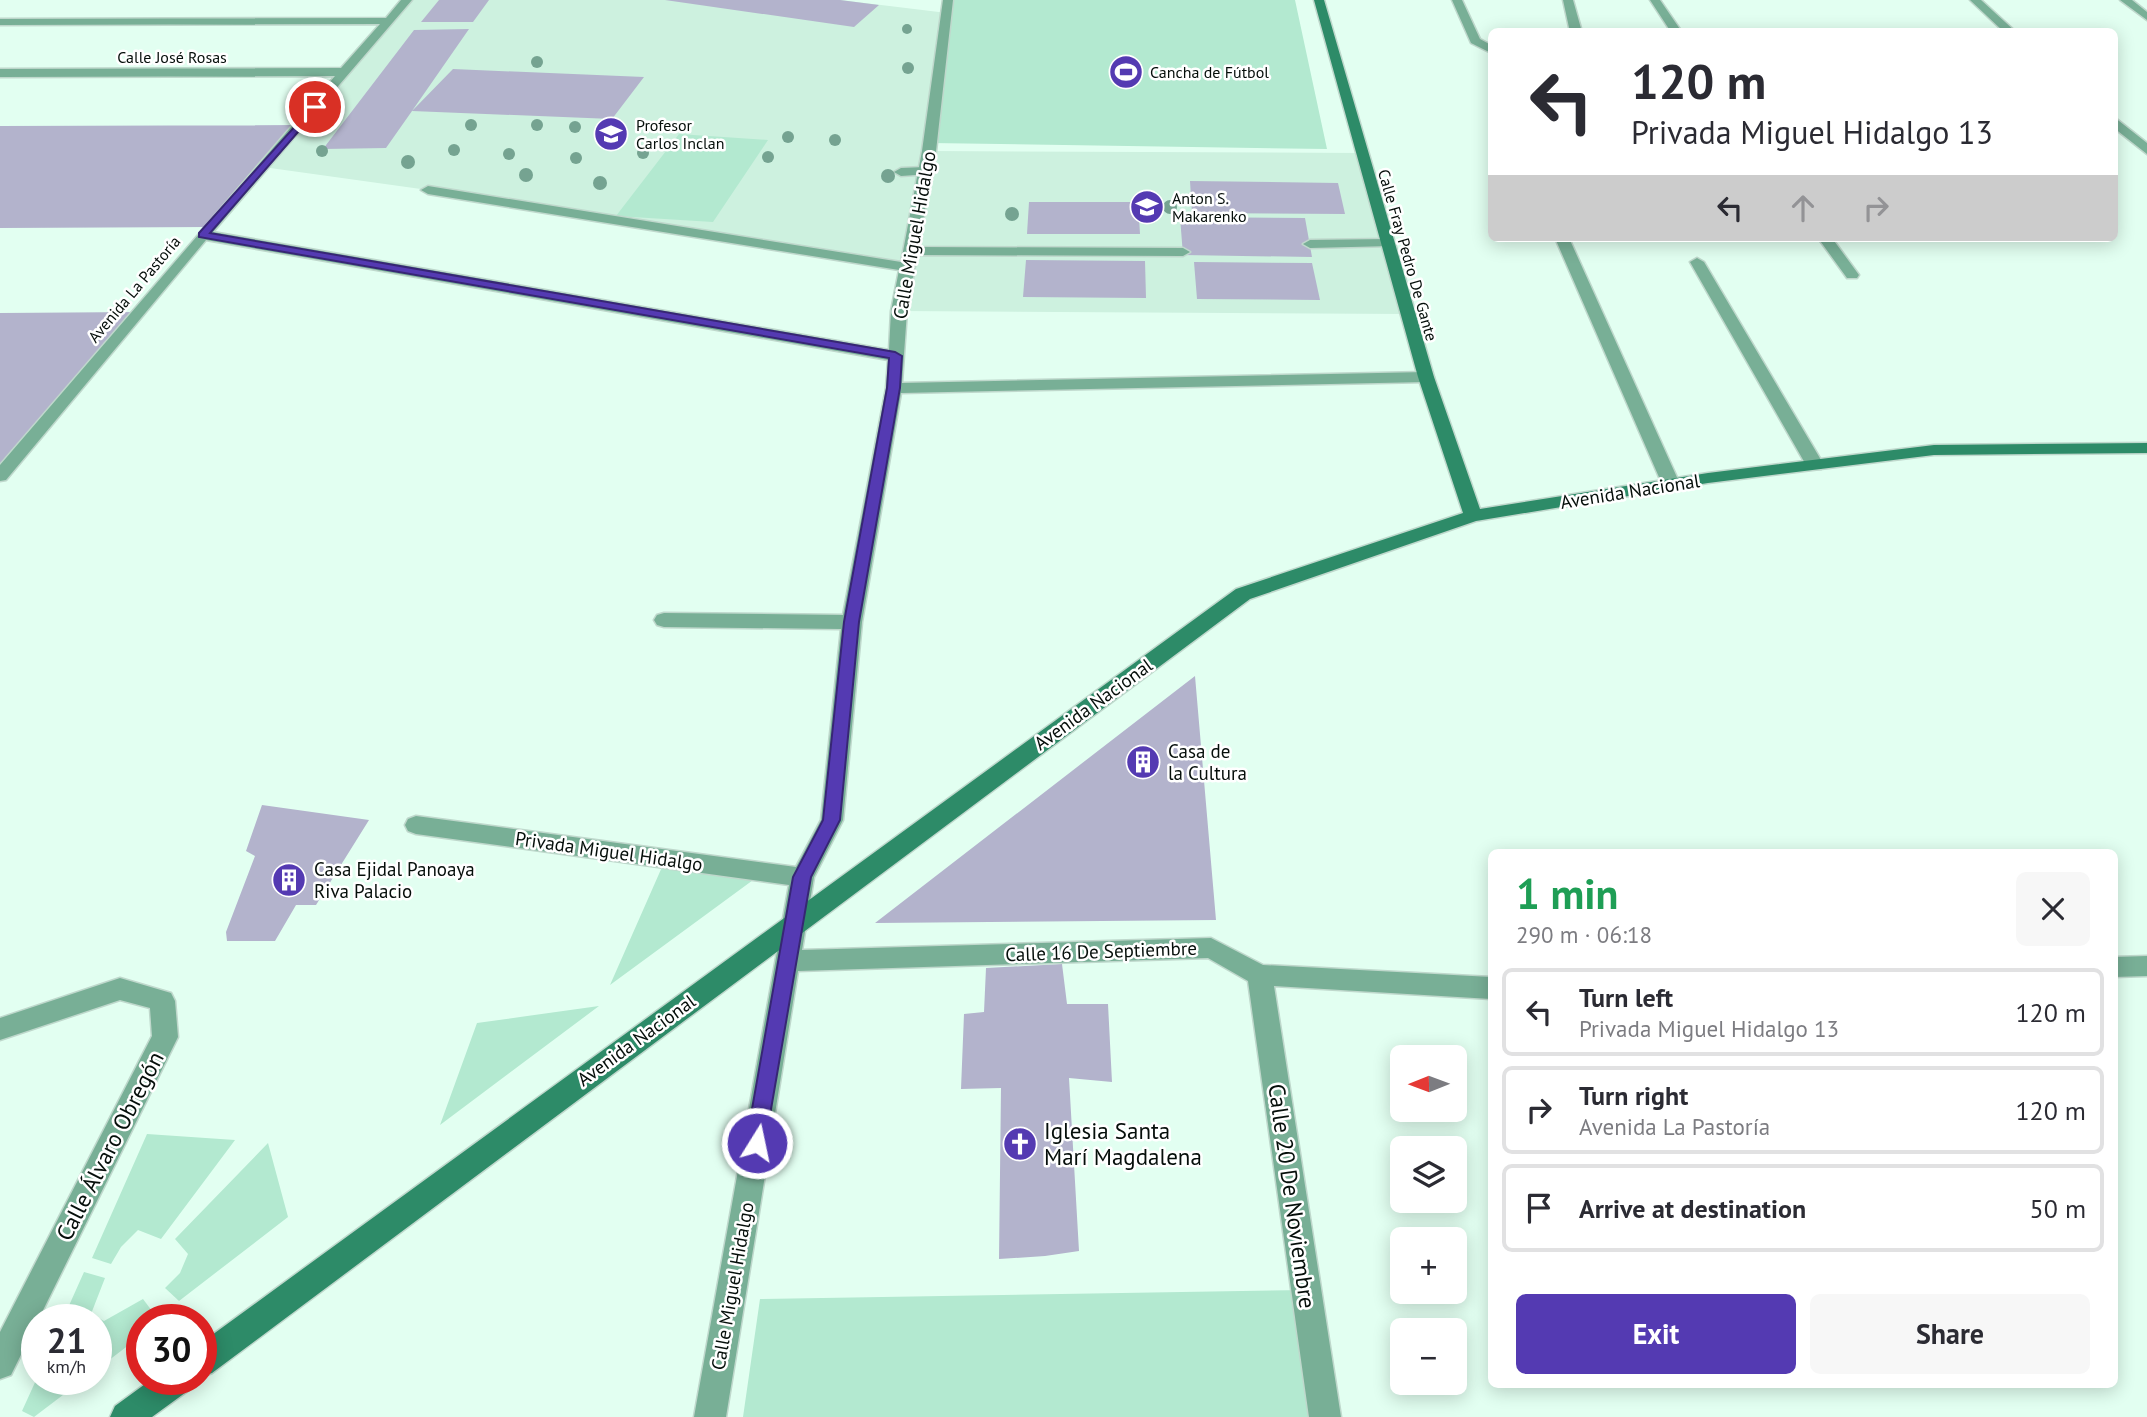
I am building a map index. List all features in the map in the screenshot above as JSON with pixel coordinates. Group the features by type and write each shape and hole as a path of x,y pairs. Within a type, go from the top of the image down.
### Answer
{"main road":[{"name":"Calle Fray Pedro De Gante","path":"1319,0 1426,377 1473,516"},
{"name":"Avenida Nacional","path":"217,1350 1243,594 1473,516 1671,484 1934,450 2147,448"},
{"path":"126,1417 156,1395"}],"street":[{"name":"Avenida La Pastoría","path":"0,476 203,235 407,0"},
{"name":"Calle Miguel Hidalgo","path":"710,1417 802,877 832,820 852,622 894,388 899,311 925,172 948,0"},
{"path":"1457,0 1475,41 1488,48"},
{"path":"1568,0 1575,28"},
{"path":"1655,0 1674,28"},
{"path":"1975,0 2006,28"},
{"path":"2125,0 2147,17"},
{"path":"0,22 388,22"},
{"name":"Calle José Rosas","path":"0,73 345,72"},
{"path":"2118,125 2147,150"},
{"path":"901,172 925,172"},
{"path":"428,190 909,259 1183,252"},
{"path":"203,235 895,356"},
{"path":"1564,242 1671,484"},
{"path":"1828,242 1852,275"},
{"path":"1310,244 1387,243"},
{"path":"1697,262 1815,465"},
{"path":"894,388 1426,377"},
{"path":"663,620 852,622"},
{"name":"Privada Miguel Hidalgo","path":"416,825 802,877"},
{"name":"Calle 16 De Septiembre","path":"788,961 1210,947 1260,975 1488,988"},
{"path":"2118,967 2147,966"},
{"name":"Calle 20 De Noviembre","path":"1260,975 1325,1417"},
{"name":"Calle Álvaro Obregón","path":"0,1029 120,989 162,1000 165,1037 0,1364"}],"shaded area":[{"name":"Profesor Carlos Inclan","path":"407,0 840,0 947,13 929,151 1361,153 1407,314 899,311 907,268 428,190 263,167"},
{"name":"Cancha de Fútbol","path":"953,0 1295,0 1327,149 930,143"},
{"path":"679,134 768,140 713,222 616,216"},
{"path":"666,858 764,872 610,985"},
{"path":"599,1006 440,1125 477,1023"},
{"path":"147,1134 235,1140 161,1239 138,1230 121,1247 111,1264 92,1258"},
{"path":"268,1143 288,1217 179,1301 165,1288 180,1273 188,1254 175,1239"},
{"path":"84,1272 105,1278 95,1304 70,1304"},
{"path":"1306,1290 1322,1417 743,1417 760,1299"},
{"path":"143,1299 147,1304 134,1304"},
{"path":"126,1309 126,1347 112,1358 112,1316"},
{"path":"29,1395 63,1395 34,1417 22,1411"}],"building":[{"path":"439,0 489,0 473,22 421,22"},
{"path":"665,0 840,0 879,5 854,27"},
{"path":"469,29 386,148 323,149 414,30"},
{"path":"453,69 644,77 612,119 412,111"},
{"path":"300,125 211,227 0,228 0,126"},
{"path":"1190,181 1338,183 1345,214 1192,213"},
{"path":"1029,202 1138,202 1140,234 1027,234"},
{"path":"1180,217 1305,218 1312,257 1183,255"},
{"path":"1026,260 1145,261 1146,298 1023,297"},
{"path":"1194,262 1312,263 1320,300 1197,299"},
{"path":"138,312 11,463 0,463 0,313"},
{"name":"Casa de la Cultura","path":"1195,676 1216,920 875,923"},
{"name":"Casa Ejidal Panoaya Riva Palacio","path":"262,805 369,820 316,905 296,905 275,941 227,941 226,932 255,856 246,851"},
{"path":"1062,964 1067,1004 1108,1004 1112,1082 1069,1078 1079,1251 999,1259 1001,1088 961,1089 964,1014 984,1012 986,968"}],"place":[{"name":"Cancha de Fútbol","path":"1126,72"},
{"name":"Profesor Carlos Inclan","path":"611,134"},
{"name":"Anton S. Makarenko","path":"1147,207"},
{"name":"Casa de la Cultura","path":"1143,762"},
{"name":"Casa Ejidal Panoaya Riva Palacio","path":"289,880"},
{"name":"Iglesia Santa Marí Magdalena","path":"1020,1144"}],"route":[{"path":"315,107 203,235 895,356 894,388 852,622 832,820 802,877 757,1143"}]}
